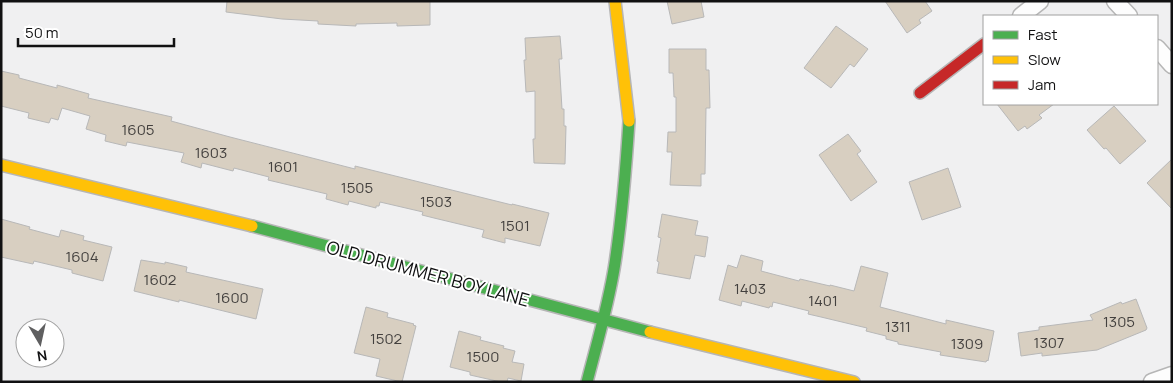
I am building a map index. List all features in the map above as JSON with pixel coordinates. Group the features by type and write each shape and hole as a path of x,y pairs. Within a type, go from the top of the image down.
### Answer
{"street":[{"path":"586,382 603,320 615,263 623,205 630,115 615,1"},
{"path":"1022,15 1040,1"},
{"path":"1116,1 1128,15"},
{"path":"920,93 983,45"},
{"path":"1158,49 1172,65"},
{"name":"OLD DRUMMER BOY LANE","path":"1,165 290,235 603,320 854,382"},
{"path":"1152,382 1172,375"}],"building":[{"path":"227,1 430,1 430,25 397,26 397,23 356,24 356,26 318,24 318,21 282,19 226,12"},
{"path":"667,1 701,1 704,17 672,24"},
{"path":"885,1 925,1 932,11 919,20 921,23 907,33"},
{"path":"836,26 868,49 854,67 850,64 831,88 804,68"},
{"path":"560,36 562,59 559,59 562,109 564,109 564,126 566,126 565,164 534,163 535,91 526,92 525,38"},
{"path":"669,49 706,49 706,70 709,70 710,108 706,108 705,174 701,174 701,186 670,185 672,152 667,152 668,132 676,132 676,97 674,97 673,73 669,73"},
{"path":"1,71 57,88 57,85 89,94 88,98 172,117 171,121 230,137 355,169 355,166 549,213 540,246 505,238 505,243 482,237 484,230 422,215 423,212 380,202 376,208 349,201 348,205 326,199 327,194 268,180 269,177 234,168 233,171 202,163 201,168 181,162 184,153 127,142 126,146 105,141 106,135 86,129 90,116 62,108 58,120 51,118 49,123 28,118 29,113 1,106"},
{"path":"998,105 1053,105 1039,115 1042,118 1027,129 1025,126 1018,131"},
{"path":"1114,106 1146,141 1120,164 1087,130"},
{"path":"848,134 861,151 857,154 877,182 851,201 819,155"},
{"path":"1172,159 1172,209 1147,183"},
{"path":"948,168 961,207 922,220 909,182"},
{"path":"662,214 698,221 695,235 708,237 705,257 695,255 690,279 657,273 661,238 658,237"},
{"path":"1,219 59,237 61,230 84,236 83,240 112,247 103,281 72,273 72,270 34,261 33,264 1,257"},
{"path":"741,255 763,261 761,271 799,281 800,279 854,291 861,266 888,273 880,307 946,324 946,320 994,331 988,361 940,355 941,352 898,344 898,342 886,339 886,336 866,331 867,328 808,314 809,311 773,302 772,307 770,306 769,308 742,301 741,306 719,300 728,265 737,268"},
{"path":"141,260 165,264 165,262 187,267 186,272 263,289 256,319 134,291"},
{"path":"1136,299 1147,328 1146,330 1097,350 1042,356 1042,353 1021,356 1018,333 1039,330 1039,327 1093,320 1090,315 1121,302 1122,304"},
{"path":"366,307 388,313 387,317 416,326 402,382 376,376 380,359 354,353"},
{"path":"459,331 481,337 480,340 515,351 512,362 524,364 521,381 508,378 507,382 501,382 470,375 470,372 450,367"}],"traffic: fast":[{"path":"587,382 606,308 615,263 624,192 629,121"},
{"path":"252,226 650,332"}],"traffic: slow":[{"path":"615,1 629,121"},
{"path":"1,165 252,226"},
{"path":"650,332 854,382"}],"traffic: jam":[{"path":"920,93 983,45"}]}
